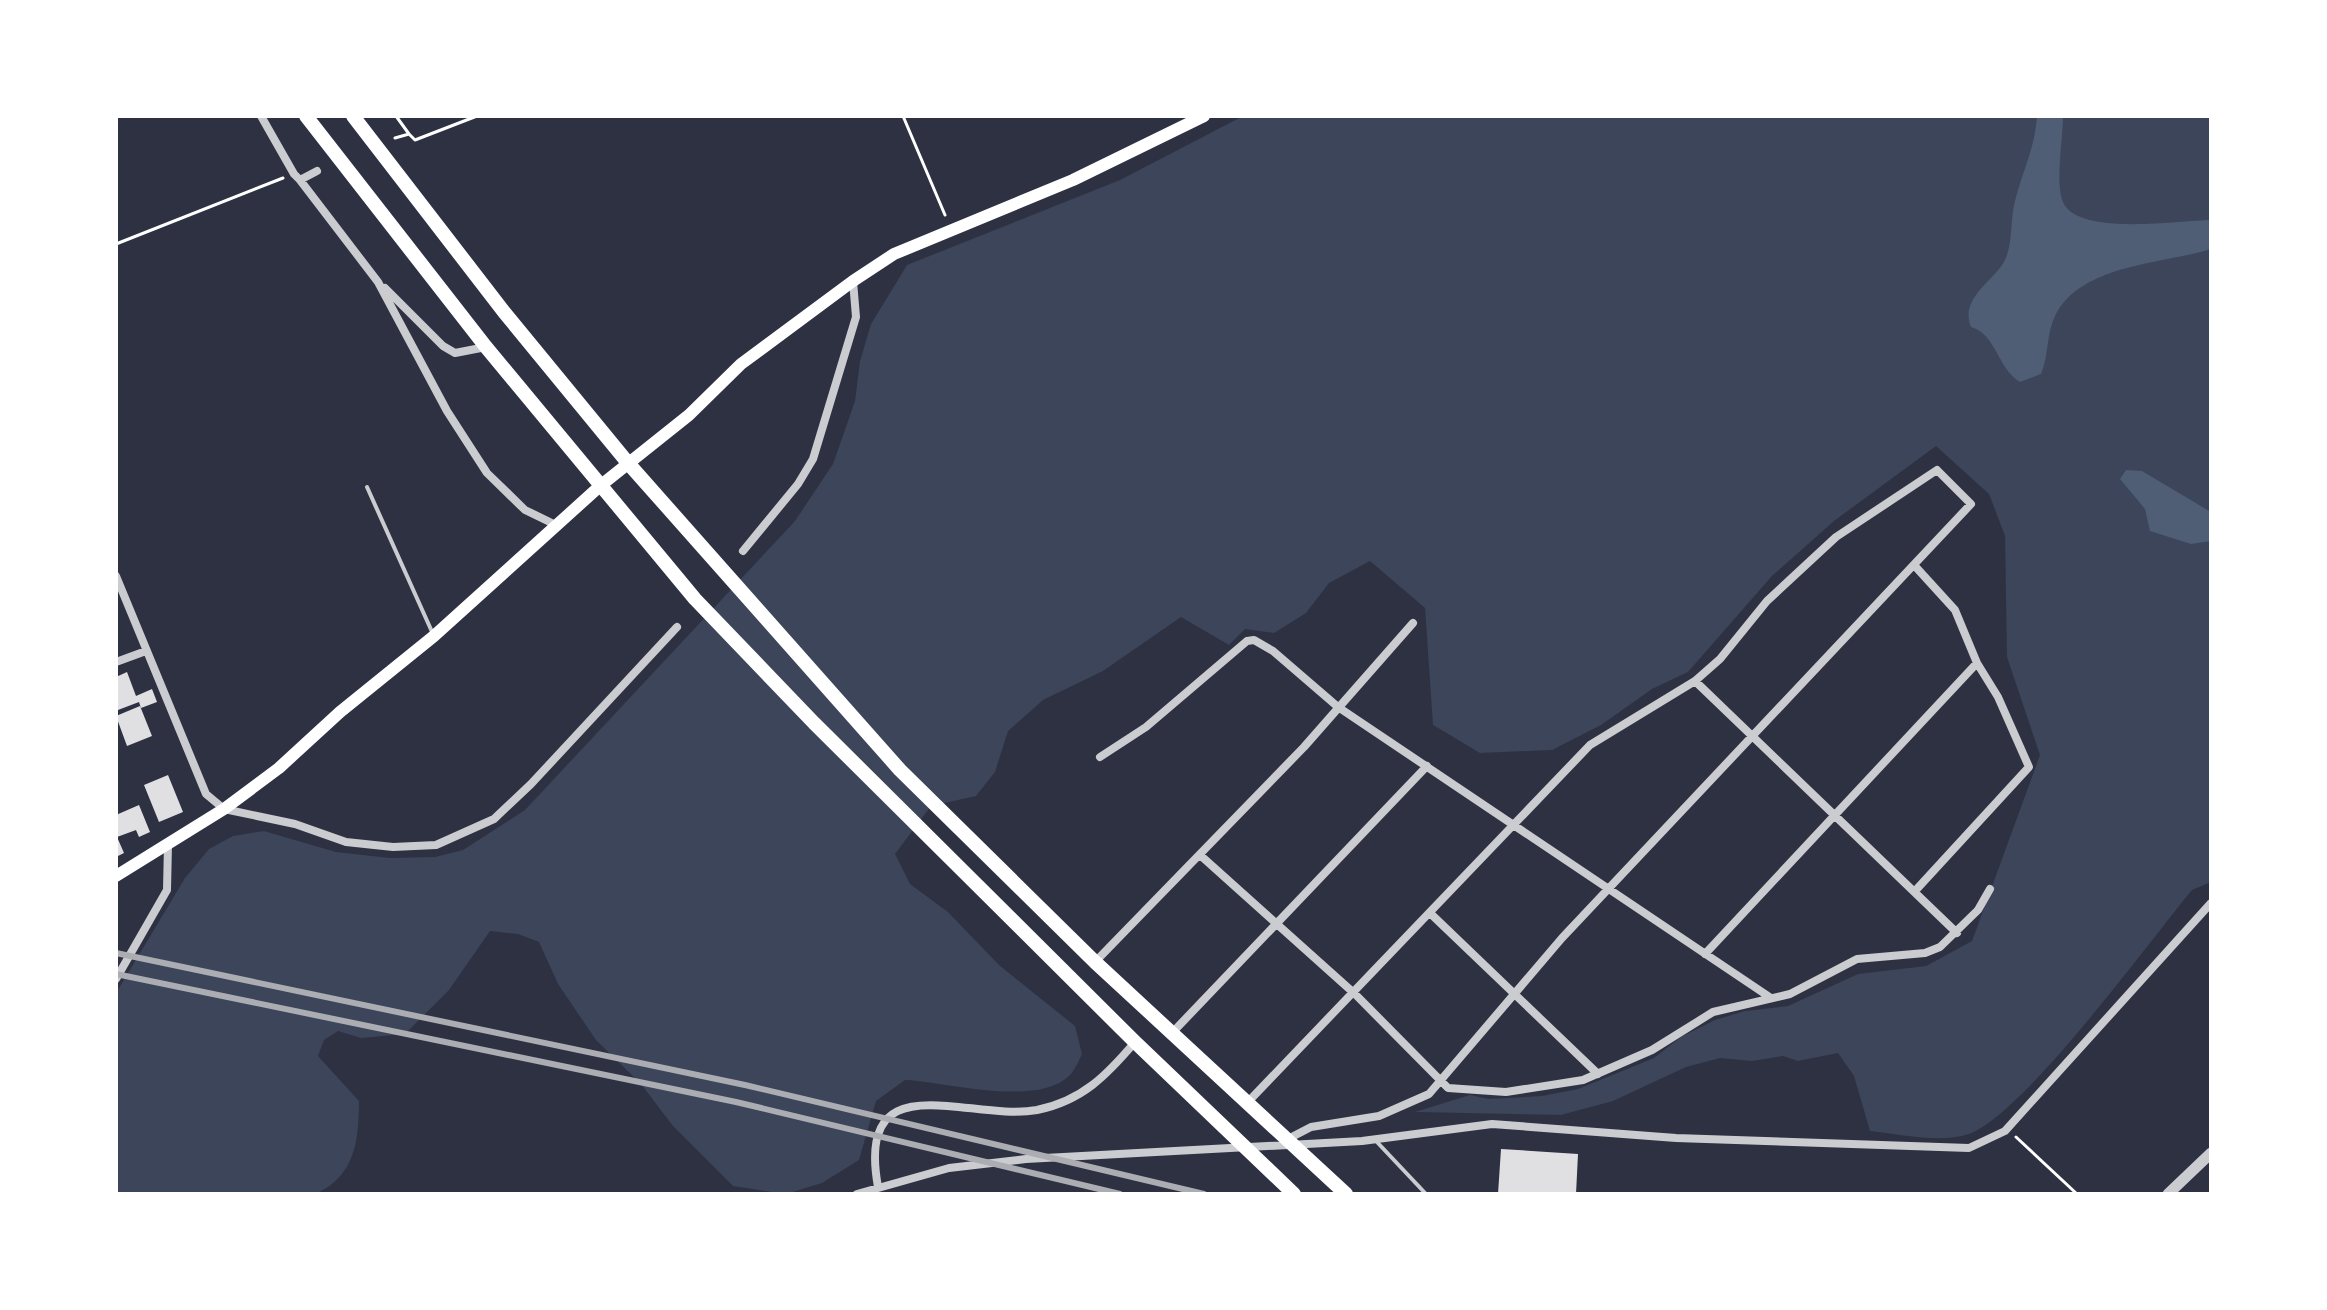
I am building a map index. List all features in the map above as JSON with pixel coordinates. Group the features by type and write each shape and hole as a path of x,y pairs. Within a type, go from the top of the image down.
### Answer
{"highway":[{"path":"306,116 486,347 695,599 803,712 1135,1042 1293,1193"},
{"path":"353,116 504,312 628,463 900,770 1095,962 1346,1194"}],"main road":[{"path":"116,876 224,809 279,768 340,712 434,636 600,486 689,415 741,364 853,281 894,254 1073,180 1204,116"}],"street":[{"path":"261,116 297,177 378,282 443,346 455,353 486,347"},
{"path":"297,177 317,171"},
{"path":"743,551 798,484 813,459 856,317 853,281"},
{"path":"378,282 447,411 487,473 525,510 558,526"},
{"path":"1246,1104 1355,994 1590,745 1695,681 1720,659 1767,601 1836,537 1937,470 1971,504 1608,890 1429,1094 1379,1116 1311,1127 1282,1142"},
{"path":"1914,565 1955,610 1977,663 2005,710 2029,767 1915,891"},
{"path":"116,576 206,794 224,809 295,824 346,842 393,847 436,845 494,819 531,784 677,627"},
{"path":"1095,962 1200,855 1413,623"},
{"path":"1100,757 1125,743 1247,641 1254,640 1273,651 1338,707 1771,998"},
{"path":"116,662 146,651"},
{"path":"1705,954 1977,663"},
{"path":"1695,681 1957,933"},
{"path":"1171,1034 1427,766"},
{"path":"116,979 167,890 168,844"},
{"path":"1200,855 1273,924 1355,994 1448,1088 1506,1092 1566,1085 1598,1074 1652,1050 1713,1012 1790,994 1857,959 1925,953 1940,947 1978,910 1990,889"},
{"path":"857,1194 949,1168 1026,1159 1115,1157 1282,1142 1374,1139 1492,1124 1676,1138 1941,1149 1978,1145 2007,1129 2211,903"},
{"path":"1431,914 1598,1074"},
{"path":"878,1187 873,1158 875,1137 884,1121 899,1109 927,1105 1037,1110 1078,1096 1102,1081 1135,1042"},
{"path":"2168,1194 2211,1153"}],"lane":[{"path":"367,487 434,636"},
{"path":"1374,1139 1426,1194"}],"path":[{"path":"396,116 415,140 477,116"},
{"path":"903,116 951,230"},
{"path":"395,138 409,134"},
{"path":"116,244 297,177"},
{"path":"2007,1129 2077,1194"}],"shaded area":[{"path":"1243,116 2211,116 2211,882 2192,890 2085,1024 2021,1095 1992,1120 1958,1137 1920,1137 1870,1131 1854,1076 1838,1053 1798,1061 1783,1056 1752,1061 1720,1058 1686,1067 1613,1101 1561,1115 1415,1112 1470,1095 1489,1099 1542,1096 1578,1089 1654,1058 1681,1037 1715,1020 1745,1011 1788,1006 1858,974 1926,966 1972,941 2040,755 2007,657 2005,536 1989,494 1936,446 1834,521 1772,576 1688,672 1652,689 1601,725 1552,750 1480,753 1433,725 1425,608 1370,561 1329,583 1306,613 1274,633 1245,629 1229,645 1181,617 1103,671 1043,700 1008,731 995,772 976,796 931,806 895,854 910,884 948,912 999,965 1075,1026 1082,1054 1070,1075 1055,1085 1036,1090 991,1091 905,1080 876,1101 859,1160 822,1183 786,1194 733,1186 673,1126 641,1084 596,1040 558,984 539,942 518,934 490,931 449,990 405,1034 361,1038 338,1031 324,1040 318,1056 359,1101 358,1130 352,1156 339,1178 328,1187 315,1194 116,1194 116,993 185,878 209,849 233,836 264,831 336,852 390,858 435,857 463,850 525,810 795,521 833,464 855,401 860,361 871,324 907,265 1120,180"},
{"path":"2037,116 2063,116 2060,184 2063,202 2072,213 2088,220 2108,223 2211,220 2211,249 2126,268 2085,285 2068,297 2056,314 2041,374 2020,382 2006,369 1986,337 1971,327 1969,309 2006,259 2014,205 2034,139"},
{"path":"2126,470 2142,471 2211,512 2211,541 2191,544 2150,531 2145,509 2120,479"}],"building":[{"path":"127,672 136,696 152,689 157,702 141,708 139,702 118,710 116,677"},
{"path":"140,706 152,736 127,746 116,716"},
{"path":"168,775 183,812 159,822 144,785"},
{"path":"139,805 150,832 139,837 136,830 117,837 124,853 116,857 116,815"},
{"path":"1501,1149 1578,1154 1576,1194 1498,1194"}],"railway":[{"path":"116,953 745,1085 1204,1194"},
{"path":"116,974 736,1102 1120,1194"}]}
